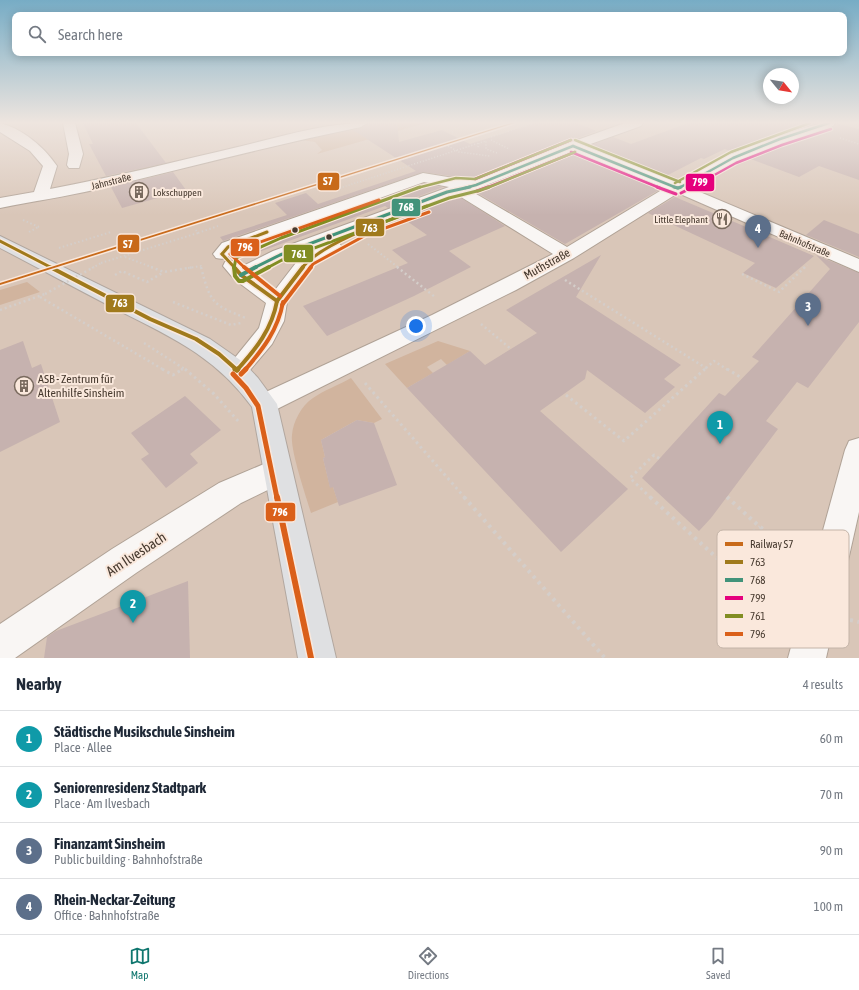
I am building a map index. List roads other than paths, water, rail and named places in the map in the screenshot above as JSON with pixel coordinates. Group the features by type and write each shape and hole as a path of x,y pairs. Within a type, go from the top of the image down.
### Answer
{"main road":[{"path":"0,241 104,284 219,354 251,384 264,404 317,658"}],"street":[{"path":"40,154 46,159 50,166 40,197"},
{"path":"74,165 76,154"},
{"name":"Jahnstraße","path":"0,203 40,197 96,185 225,154"},
{"path":"237,370 272,327 277,312 277,301 309,259 364,230 452,188 504,172 553,154"},
{"name":"Bahnhofstraße","path":"593,154 678,188 859,266"},
{"name":"Muthstraße","path":"264,404 456,314 544,267 678,188 744,154"},
{"path":"241,275 240,263 283,244 430,190 452,188"},
{"path":"277,301 241,275 222,254 396,191 452,188 566,254"},
{"path":"839,530 859,450"},
{"name":"Am Ilvesbach","path":"0,646 124,561 230,493 278,471"},
{"path":"807,658 809,648"}],"rail line":[{"name":"S7","path":"0,284 416,154"}],"place":[{"name":"Lokschuppen","path":"139,192"},
{"name":"Little Elephant","path":"722,219"},
{"name":"Rhein-Neckar-Zeitung","path":"758,248"},
{"name":"Finanzamt Sinsheim","path":"808,326"},
{"name":"ASB - Zentrum für Altenhilfe Sinsheim","path":"24,386"},
{"name":"Städtische Musikschule Sinsheim","path":"720,444"},
{"name":"Seniorenresidenz Stadtpark","path":"133,623"}]}
